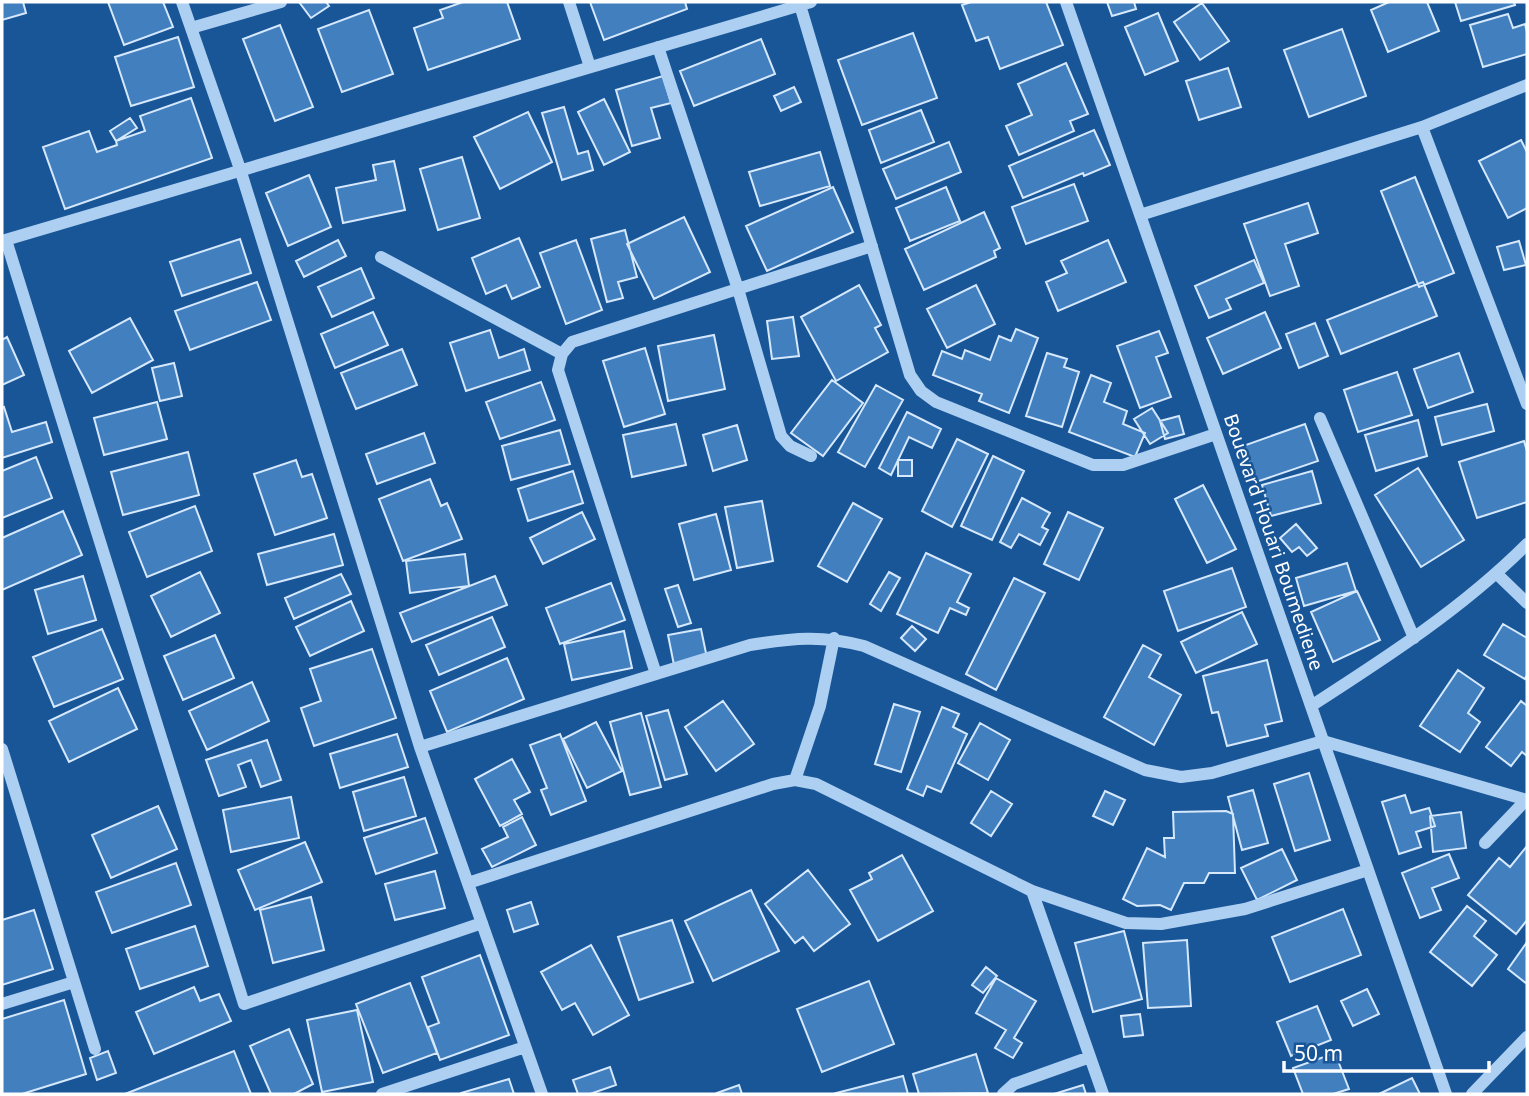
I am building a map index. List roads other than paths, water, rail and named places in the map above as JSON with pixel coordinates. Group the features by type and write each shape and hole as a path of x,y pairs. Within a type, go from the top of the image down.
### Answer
{"street":[{"path":"182,2 240,169 420,747 542,1094"},
{"path":"191,28 281,2"},
{"path":"569,2 590,67"},
{"name":"Bouevard Houari Boumediene","path":"1066,2 1446,1094"},
{"path":"482,923 244,1004 4,240 805,3 910,375 921,391 936,402 1093,465 1123,465 1216,434"},
{"path":"659,47 781,436 790,446 811,456"},
{"path":"1140,215 1422,127 1527,85"},
{"path":"1422,127 1527,404"},
{"path":"656,674 558,370 562,354 572,342 872,246"},
{"path":"381,257 562,354"},
{"path":"1320,418 1414,638"},
{"path":"1311,706 1414,638 1497,574 1527,544"},
{"path":"1497,574 1527,603"},
{"path":"420,747 750,645 795,638 834,638 864,646 1145,770 1181,777 1212,773 1323,741 1527,799 1485,843"},
{"path":"795,780 820,705 834,638"},
{"path":"2,749 94,1049"},
{"path":"468,884 773,784 795,780 816,785 1032,891 1126,923 1161,924 1245,909 1368,870"},
{"path":"1032,891 1103,1094"},
{"path":"2,1004 74,982"},
{"path":"1472,1094 1527,1037"},
{"path":"382,1094 526,1047"},
{"path":"1003,1094 1014,1084 1090,1057"}]}
